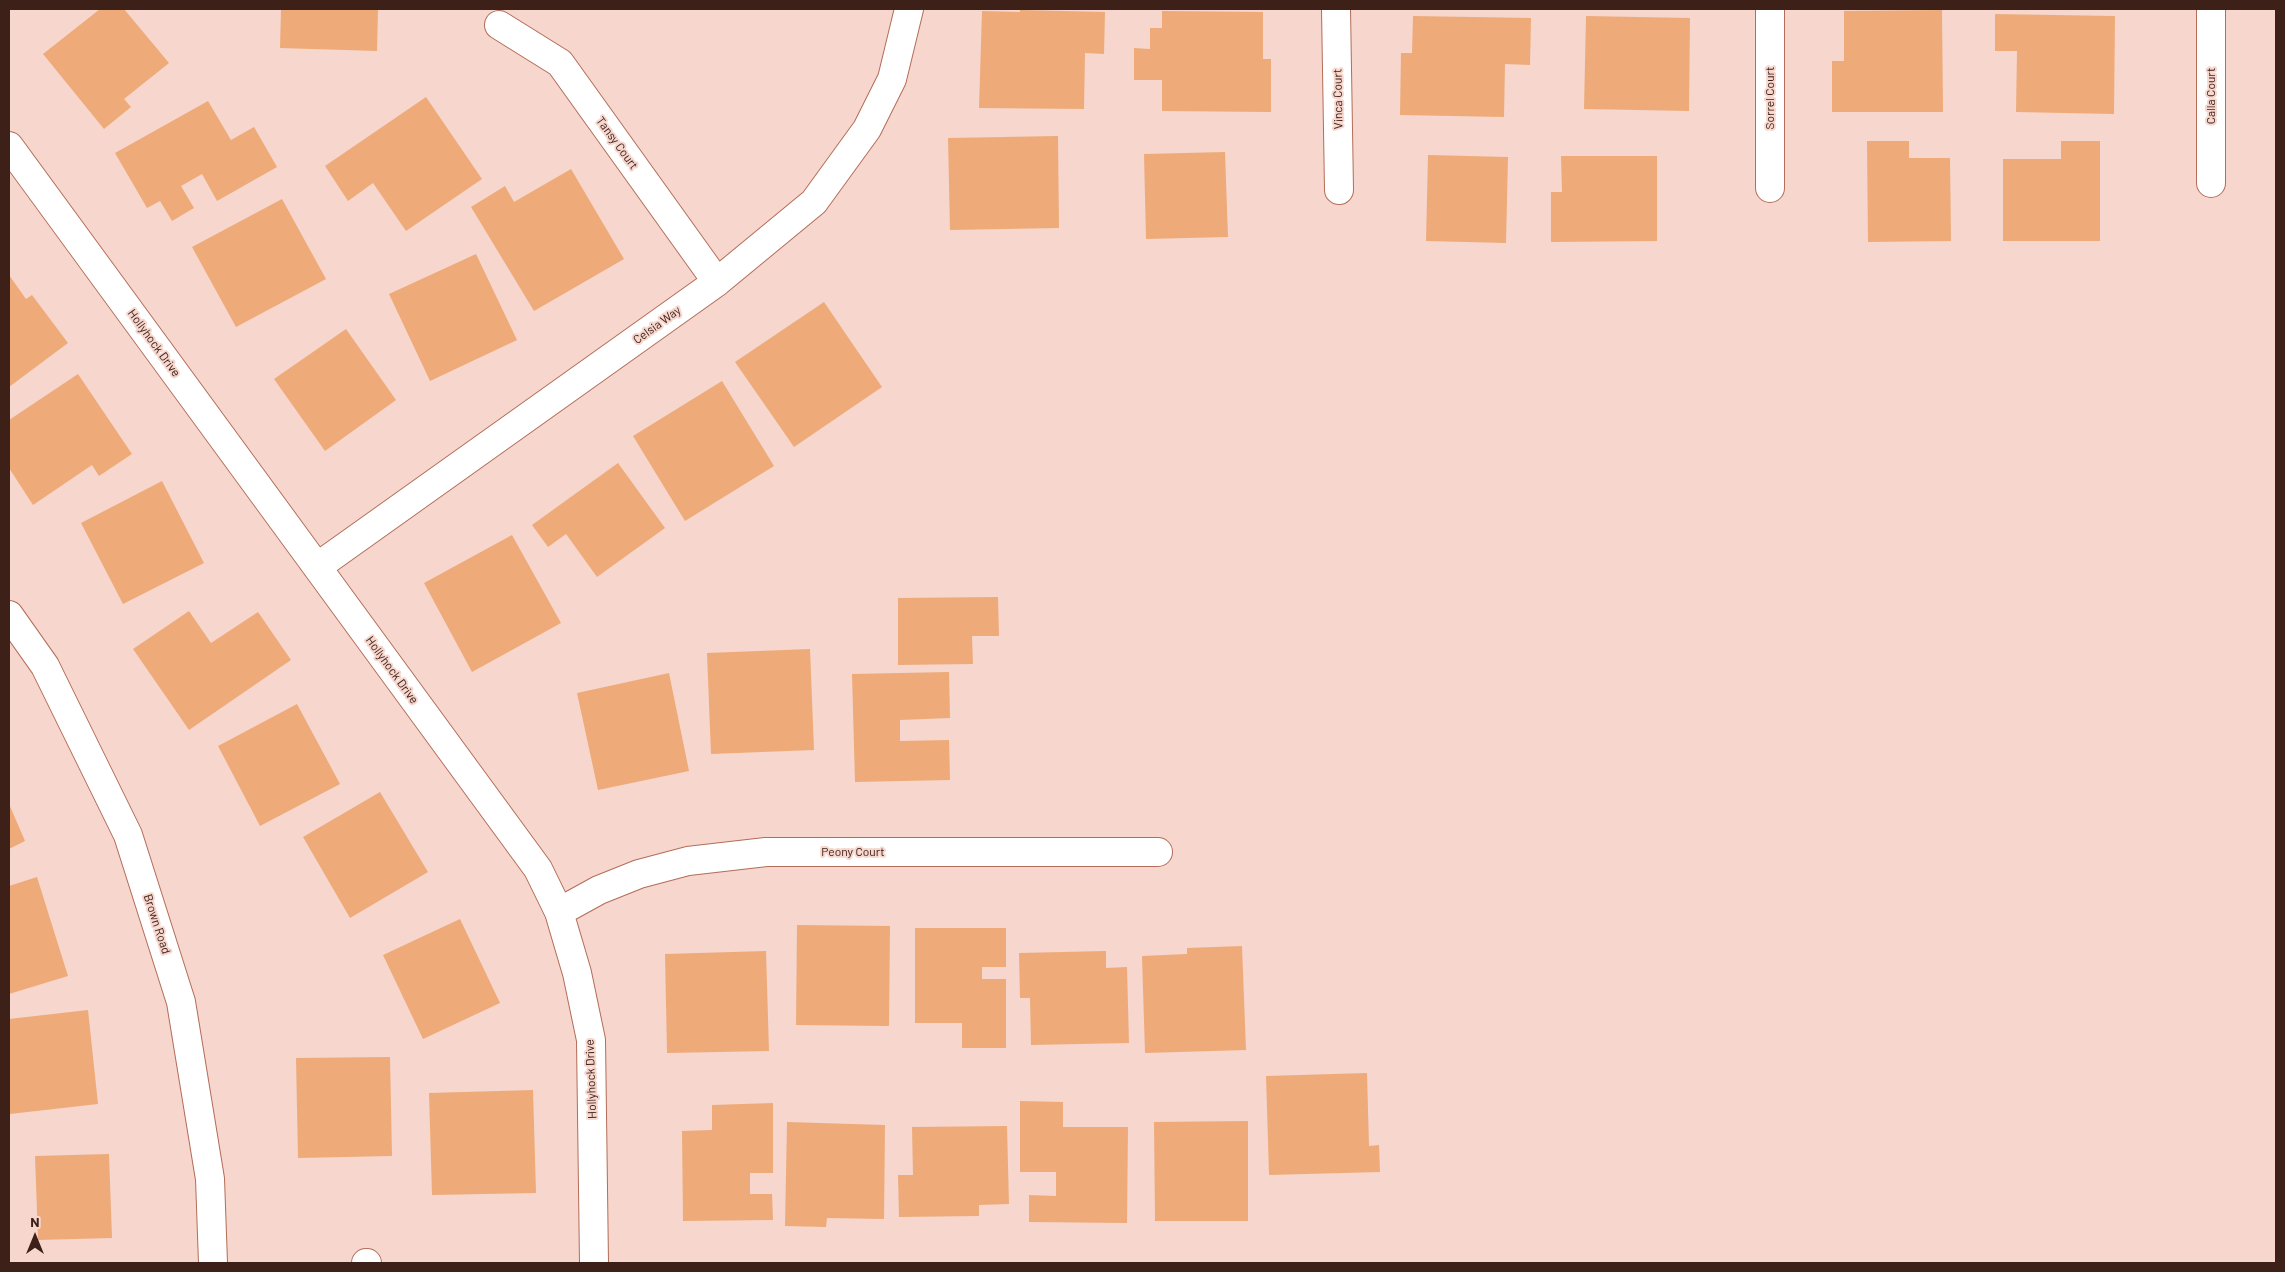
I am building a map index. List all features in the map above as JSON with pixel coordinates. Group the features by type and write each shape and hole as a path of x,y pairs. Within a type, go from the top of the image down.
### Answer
{"street":[{"name":"Celsia Way","path":"317,567 717,282 814,202 867,129 892,79 909,9"},
{"name":"Vinca Court","path":"1336,9 1339,190"},
{"name":"Sorrel Court","path":"1770,9 1770,188"},
{"name":"Calla Court","path":"2211,9 2211,183"},
{"name":"Tansy Court","path":"499,25 560,63 717,282"},
{"name":"Hollyhock Drive","path":"9,146 538,869 559,912 577,973 591,1040 594,1263"},
{"name":"Brown Road","path":"9,615 45,666 128,834 178,993 210,1179 213,1263"},
{"name":"Peony Court","path":"559,912 598,890 639,874 688,861 766,852 1158,852"}],"building":[{"path":"100,9 124,9 169,63 124,99 131,107 104,129 43,54"},
{"path":"281,9 378,9 377,51 280,48"},
{"path":"1020,10 1105,12 1104,54 1085,53 1084,109 979,108 982,11 1020,12"},
{"path":"1942,10 1943,112 1832,112 1832,61 1844,61 1844,11"},
{"path":"1162,11 1263,12 1263,59 1271,59 1271,112 1162,111 1162,80 1134,80 1134,48 1150,49 1150,28 1162,28"},
{"path":"1995,14 2115,16 2114,114 2016,112 2017,51 1995,51"},
{"path":"1413,16 1531,18 1530,65 1505,64 1504,117 1400,115 1401,53 1412,53"},
{"path":"1586,16 1690,18 1689,111 1584,109"},
{"path":"426,97 482,179 406,231 373,183 348,201 325,166"},
{"path":"208,101 231,140 254,127 277,167 217,201 202,174 181,186 194,208 172,221 160,201 147,208 115,153"},
{"path":"1058,136 1059,228 950,230 948,138"},
{"path":"1867,141 1909,141 1909,158 1950,158 1951,241 1868,242"},
{"path":"2061,141 2100,141 2100,241 2003,241 2003,159 2061,159"},
{"path":"1225,152 1228,237 1146,239 1144,154"},
{"path":"1428,155 1508,157 1506,243 1426,241"},
{"path":"1561,156 1657,156 1657,241 1551,242 1551,192 1562,192"},
{"path":"571,169 624,259 534,311 471,207 505,186 514,202"},
{"path":"282,199 326,279 236,327 192,247"},
{"path":"476,254 517,340 430,381 389,294"},
{"path":"9,275 26,299 32,295 68,343 9,387"},
{"path":"824,302 882,387 794,447 735,362"},
{"path":"346,329 396,400 325,451 274,379"},
{"path":"78,374 132,454 99,476 92,465 33,505 9,468 9,420"},
{"path":"722,381 774,466 685,521 633,436"},
{"path":"618,463 665,528 597,577 566,534 548,547 532,525"},
{"path":"162,481 204,563 123,604 81,523"},
{"path":"512,535 561,623 472,672 424,583"},
{"path":"998,597 999,636 972,636 973,664 898,665 898,598"},
{"path":"189,611 211,643 258,612 291,660 189,730 133,649"},
{"path":"810,649 814,750 711,754 707,653"},
{"path":"949,672 950,718 900,720 900,741 949,740 950,780 855,782 852,674"},
{"path":"669,673 689,771 598,790 577,693"},
{"path":"297,704 340,784 260,826 218,746"},
{"path":"380,792 428,872 350,918 303,837"},
{"path":"9,804 25,841 9,849"},
{"path":"37,877 68,976 9,994 9,886"},
{"path":"460,919 500,1003 423,1039 383,955"},
{"path":"797,925 890,926 889,1026 796,1025"},
{"path":"915,928 1006,928 1006,967 982,967 982,979 1006,979 1006,1048 962,1048 962,1023 915,1023"},
{"path":"1242,946 1246,1050 1145,1053 1142,956 1187,954 1187,948"},
{"path":"766,951 769,1051 667,1053 665,954"},
{"path":"1106,951 1106,968 1127,967 1129,1043 1031,1045 1030,998 1020,998 1019,953"},
{"path":"88,1010 98,1104 10,1114 9,1019"},
{"path":"390,1057 392,1156 298,1158 296,1058"},
{"path":"1367,1073 1369,1146 1379,1145 1380,1172 1269,1175 1266,1076"},
{"path":"533,1090 536,1193 432,1195 429,1093"},
{"path":"1020,1101 1063,1102 1063,1127 1128,1127 1127,1223 1029,1222 1029,1195 1056,1196 1056,1172 1020,1172"},
{"path":"773,1103 773,1173 750,1173 750,1194 772,1194 773,1220 683,1221 682,1131 712,1130 712,1105"},
{"path":"1248,1121 1248,1221 1155,1221 1154,1122"},
{"path":"787,1122 885,1125 884,1219 827,1218 826,1227 785,1226"},
{"path":"1007,1126 1009,1204 979,1205 979,1216 899,1217 898,1175 913,1175 912,1127"},
{"path":"109,1154 112,1238 38,1240 35,1156"}]}
